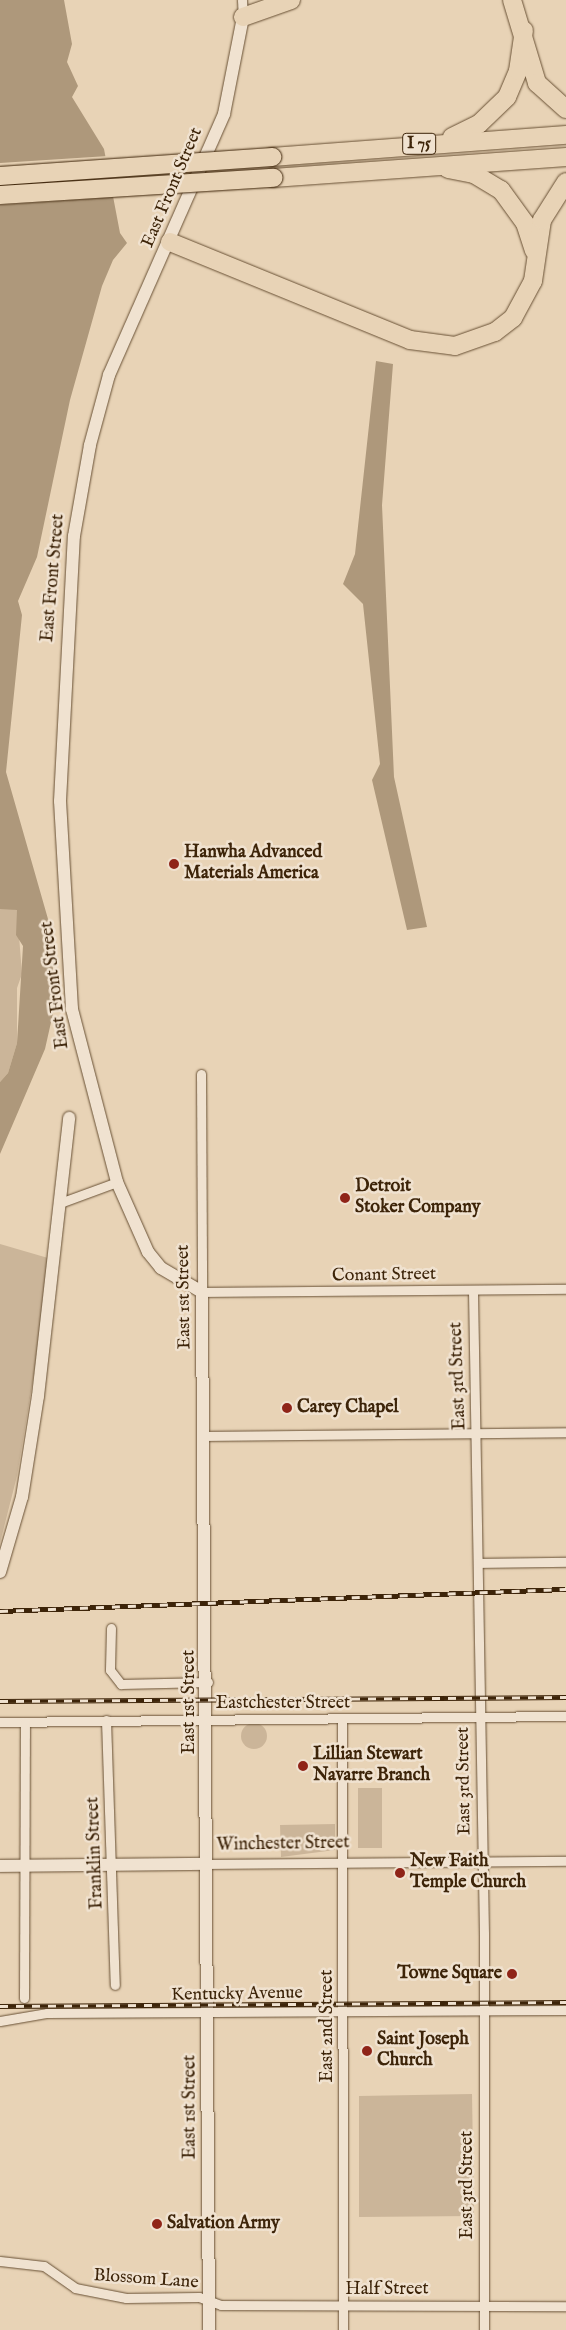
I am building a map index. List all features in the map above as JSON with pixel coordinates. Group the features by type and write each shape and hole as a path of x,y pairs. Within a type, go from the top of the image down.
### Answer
{"highway":[{"path":"243,9 291,0"},
{"path":"512,0 524,30 538,83 566,109"},
{"path":"404,145 458,135 499,108 516,78 524,30"},
{"name":"I 75","path":"0,176 272,157 404,145 566,135"},
{"name":"I 75","path":"0,195 566,157"},
{"path":"395,168 463,171 493,184 525,223 536,262"},
{"path":"170,242 434,346 474,341 513,318 528,294 536,262 542,220 566,182"}],"street":[{"name":"East Front Street","path":"202,1292 161,1268 148,1252 117,1182 72,1009 60,801 64,679 74,536 90,445 109,375 170,242 224,114 243,9"},
{"name":"East 1st Street","path":"201,1074 202,1292 206,1436 208,1682 209,2330"},
{"path":"0,1572 28,1460 69,1118"},
{"path":"60,1203 117,1182"},
{"name":"Conant Street","path":"202,1292 566,1289"},
{"name":"East 3rd Street","path":"473,1291 477,1432 482,1860 484,2330"},
{"path":"206,1436 566,1432"},
{"path":"478,1563 566,1562"},
{"path":"111,1628 110,1670 121,1684 208,1682"},
{"name":"Eastchester Street","path":"0,1722 106,1720 342,1721 480,1716 566,1716"},
{"name":"Franklin Street","path":"106,1720 114,1866 115,1986"},
{"name":"East 2nd Street","path":"342,1721 345,2010 343,2330"},
{"path":"24,1722 22,1866 24,1998"},
{"name":"Winchester Street","path":"0,1866 114,1866 343,1861 566,1861"},
{"name":"Kentucky Avenue","path":"0,2021 47,2013 566,2010"},
{"name":"Blossom Lane","path":"0,2261 44,2266 57,2279 98,2295 199,2297 208,2302"},
{"name":"Half Street","path":"208,2302 343,2307 566,2306"}],"shaded area":[{"path":"0,0 64,0 72,44 67,62 78,86 72,97 104,149 120,233 127,243 113,260 102,286 70,400 37,557 18,601 22,615 6,772 52,933 54,1009 45,1049 0,1154 0,1082 8,1073 17,1043 23,946 16,935 17,910 0,909"},
{"path":"376,361 393,364 382,505 394,777 427,927 407,930 372,780 380,764 363,604 343,584 355,554"},
{"path":"6,907 17,910 22,974 17,988 17,1043 8,1073 0,1082 0,909"},
{"path":"0,1244 48,1258 42,1325 17,1476 0,1543"},
{"path":"254,1723 263,1727 267,1736 263,1745 254,1749 245,1745 241,1736 245,1727"},
{"path":"358,1788 382,1788 382,1848 358,1848"},
{"path":"335,1824 335,1850 281,1857 280,1825"},
{"path":"472,2094 474,2216 359,2217 359,2096"}],"pier":[{"path":"108,156 117,197 0,205 0,163"}],"railway":[{"path":"0,1611 566,1589"},
{"path":"0,1701 566,1697"},
{"path":"0,2006 566,2002"}],"place":[{"name":"Hanwha Advanced Materials America","path":"174,864"},
{"name":"Detroit Stoker Company","path":"345,1198"},
{"name":"Carey Chapel","path":"287,1408"},
{"name":"Lillian Stewart Navarre Branch","path":"303,1766"},
{"name":"New Faith Temple Church","path":"400,1873"},
{"name":"Towne Square","path":"512,1974"},
{"name":"Saint Joseph Church","path":"367,2051"},
{"name":"Salvation Army","path":"157,2224"}]}
